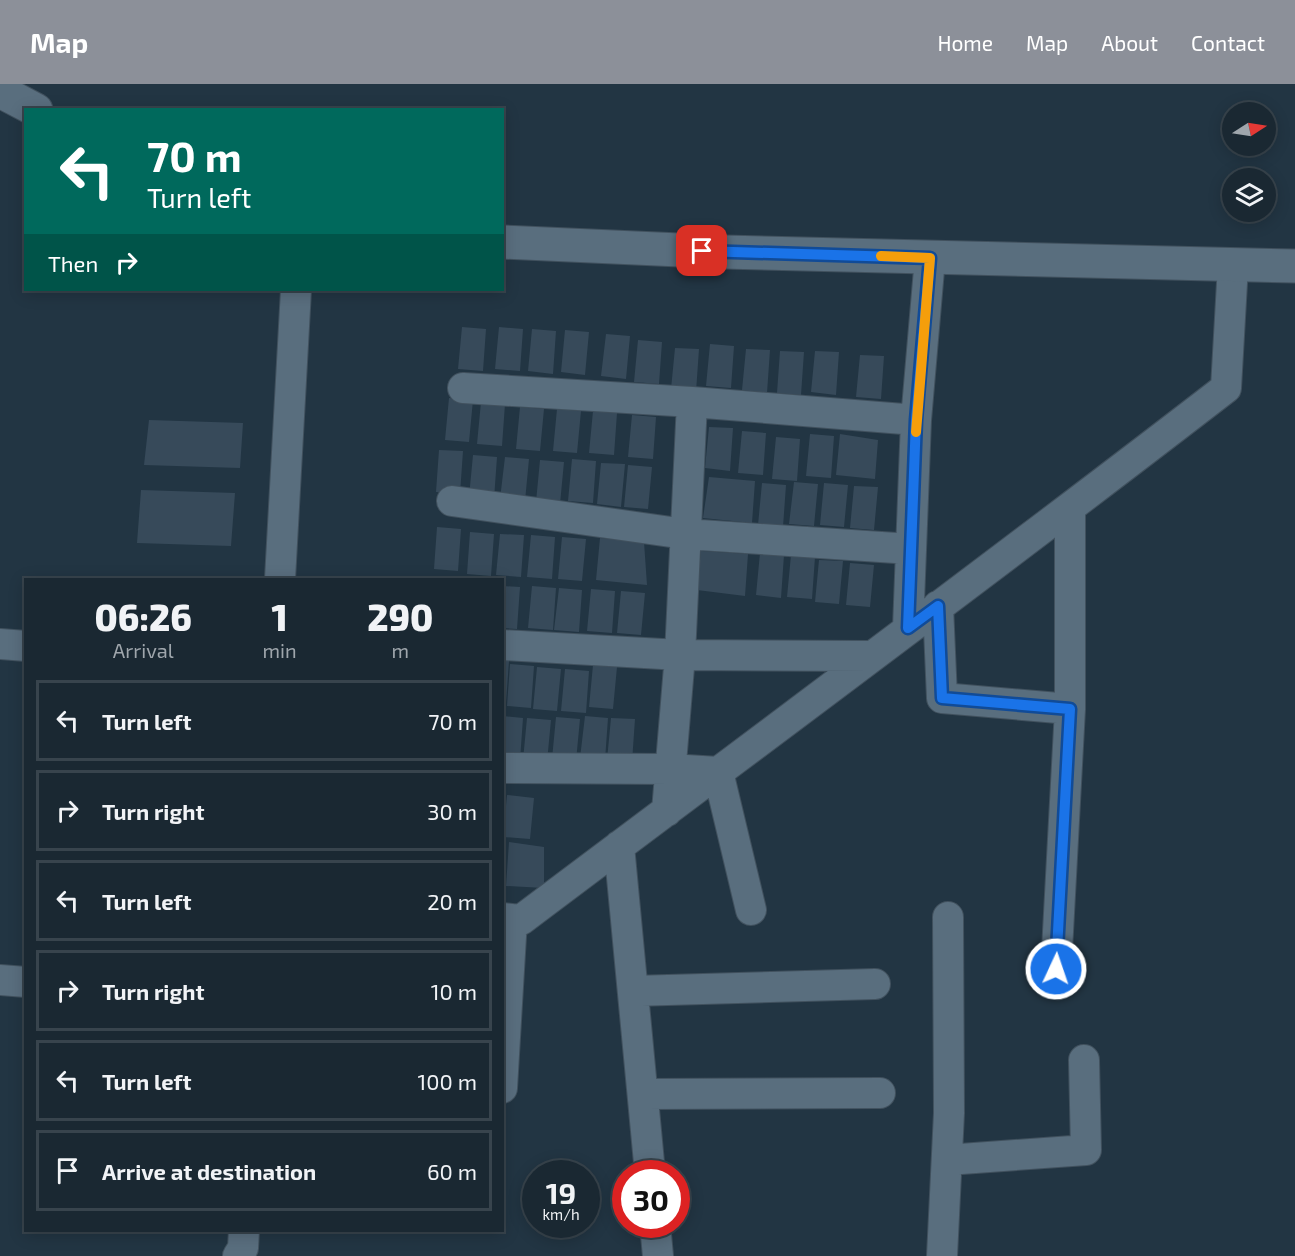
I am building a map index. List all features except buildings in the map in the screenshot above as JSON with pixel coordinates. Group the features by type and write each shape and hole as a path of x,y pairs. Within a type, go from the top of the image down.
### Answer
{"main road":[{"path":"0,91 32,108"},
{"path":"504,242 724,252 1295,266"}],"street":[{"path":"908,628 916,420 930,258"},
{"path":"504,1019 507,919 521,920 1070,508 1226,388 1233,265"},
{"path":"280,578 296,291"},
{"path":"463,388 692,402 916,420"},
{"path":"667,811 680,655 692,402"},
{"path":"452,501 685,534 911,549"},
{"path":"1056,969 1070,709 1070,508"},
{"path":"938,606 942,698 1070,709"},
{"path":"0,644 24,646"},
{"path":"504,645 680,655 871,656"},
{"path":"504,768 670,769 718,772"},
{"path":"718,772 751,910"},
{"path":"619,846 649,1160"},
{"path":"942,1256 949,1113 948,917"},
{"path":"0,980 24,982"},
{"path":"633,991 874,984"},
{"path":"947,1160 1086,1150 1084,1060"},
{"path":"643,1094 880,1093"},
{"path":"238,1256 243,1248 244,1232"},
{"path":"656,1238 658,1256"}],"slow traffic":[{"path":"881,256 930,258 916,432"}],"route":[{"path":"702,251 930,258 916,420 908,628 938,606 942,698 1070,709 1056,969"}]}
